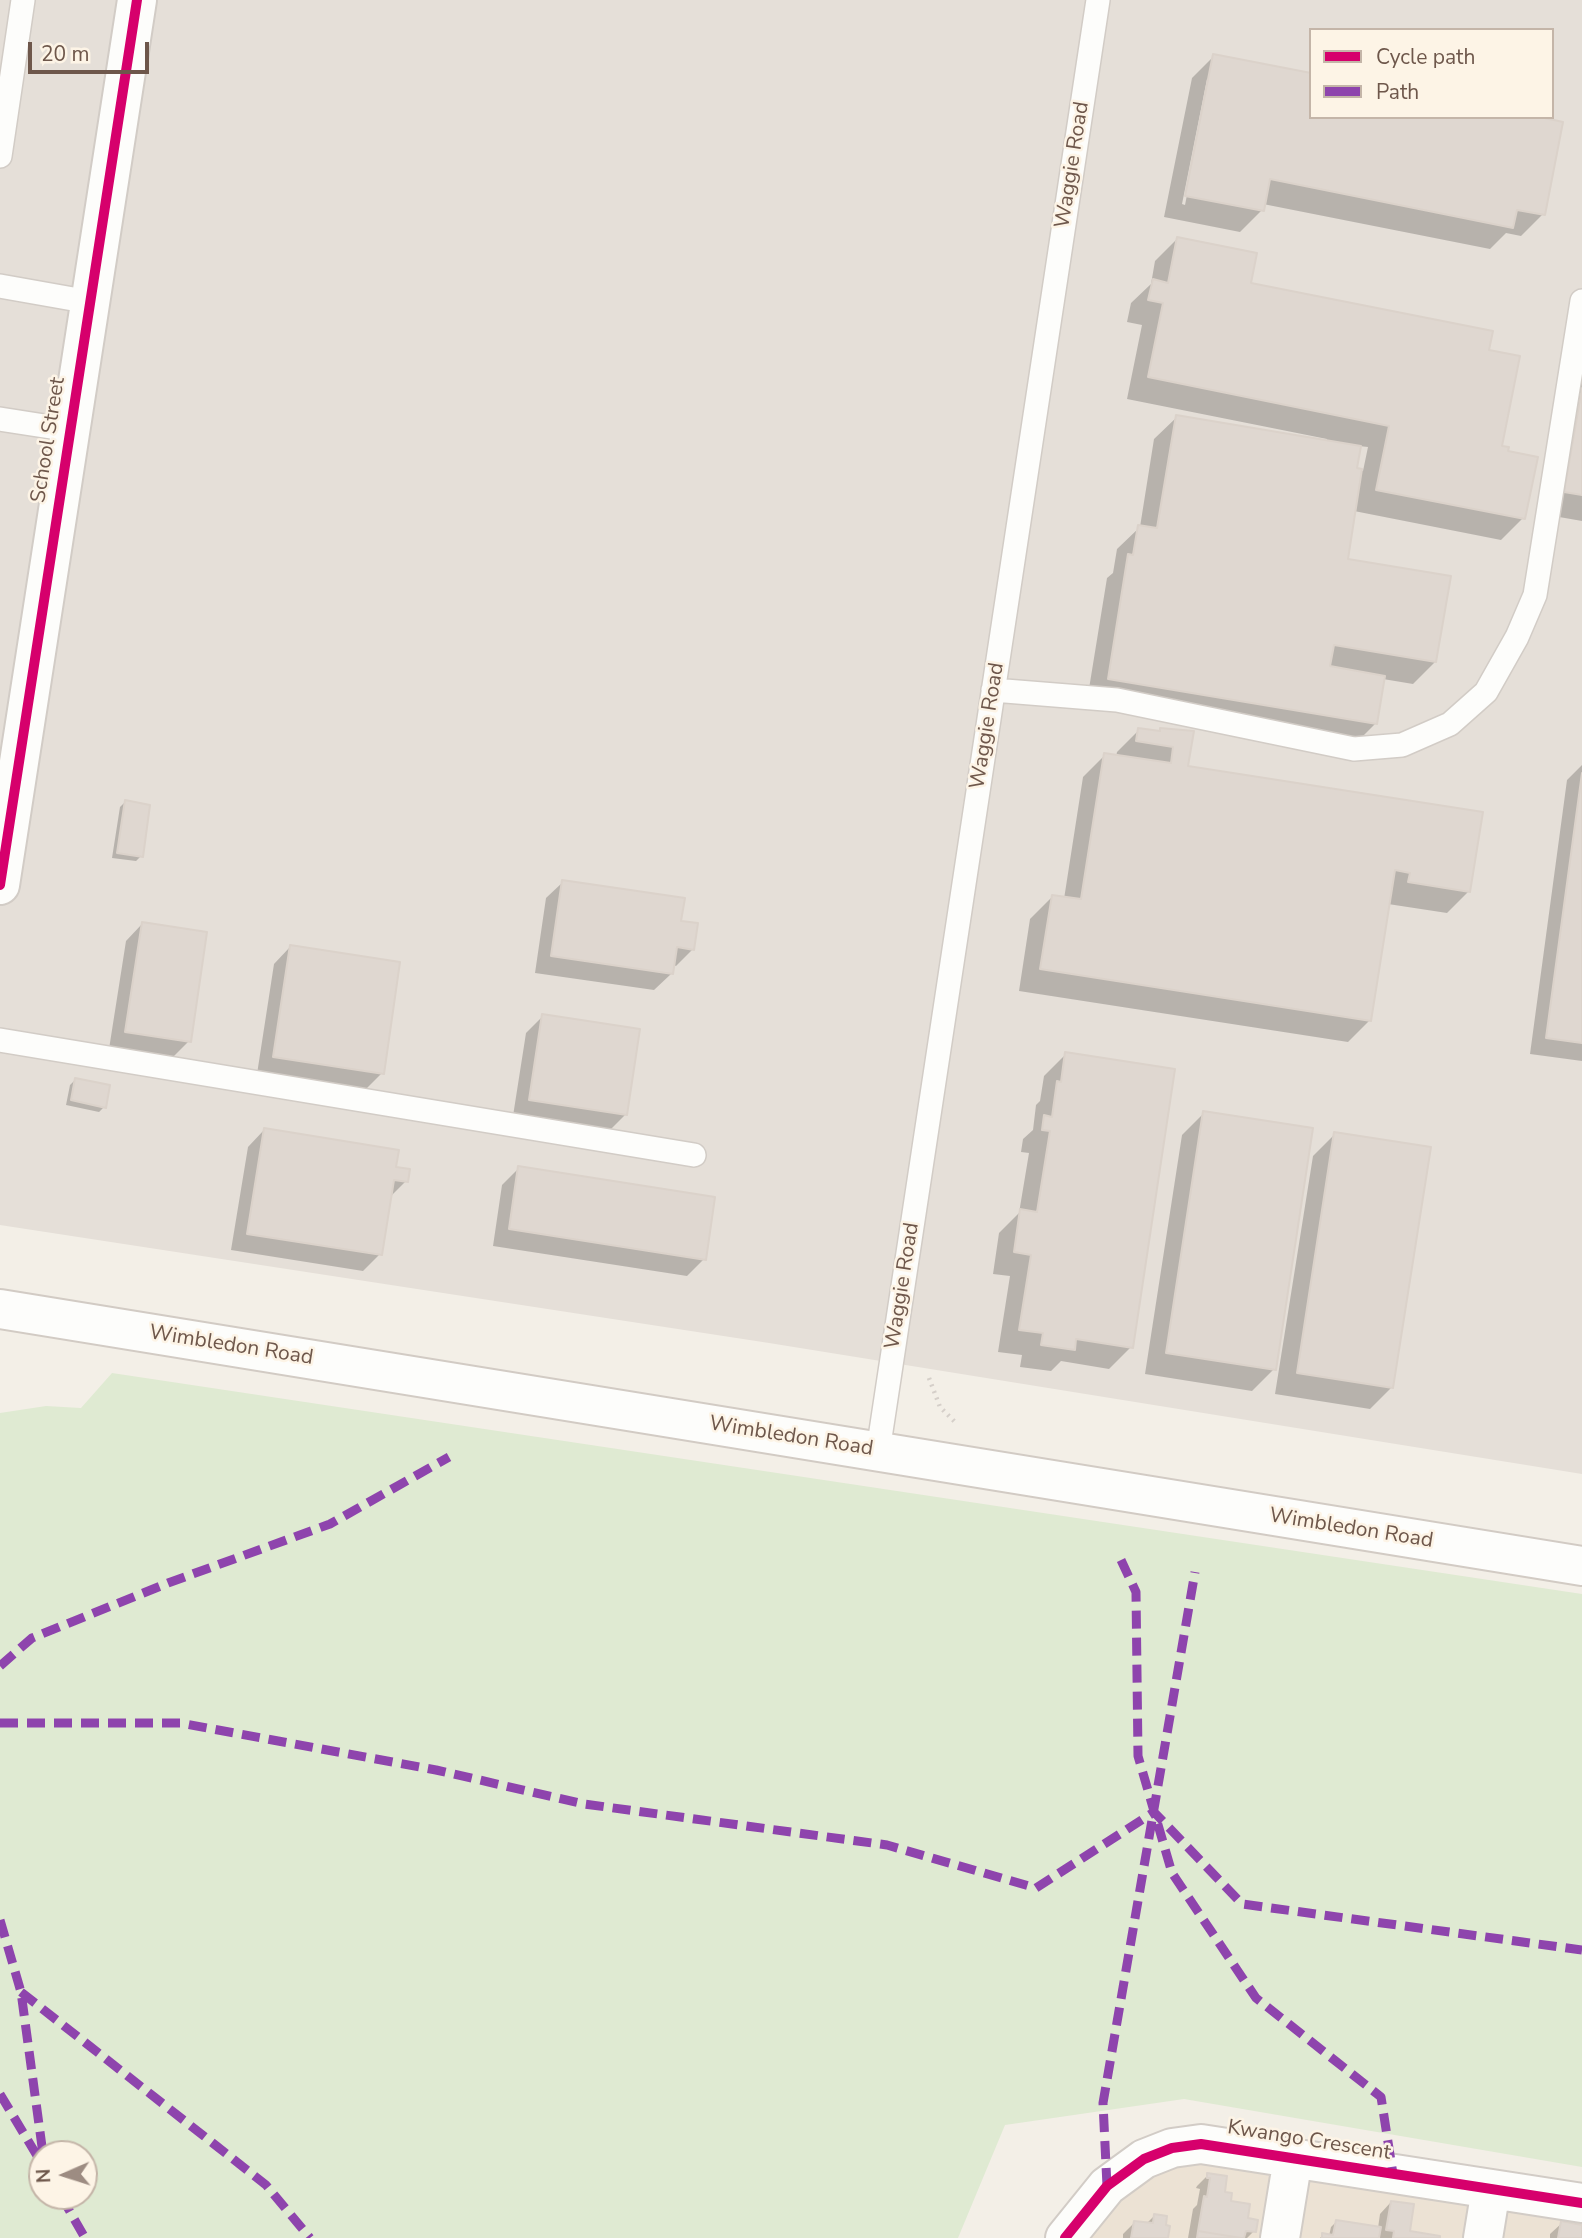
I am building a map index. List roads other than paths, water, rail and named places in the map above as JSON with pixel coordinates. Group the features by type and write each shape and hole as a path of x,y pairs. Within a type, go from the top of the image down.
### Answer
{"street":[{"name":"School Street","path":"0,885 137,0"},
{"name":"Wimbledon Road","path":"0,1308 1582,1566"},
{"name":"Kwango Crescent","path":"1065,2238 1107,2186 1144,2159 1171,2148 1202,2144 1582,2203"},
{"path":"1280,2238 1293,2158"},
{"path":"1483,2238 1491,2189"}],"lane":[{"path":"0,156 23,0"},
{"name":"Waggie Road","path":"878,1451 1098,0"},
{"path":"0,286 90,302"},
{"path":"993,690 1117,700 1354,749 1402,745 1450,724 1486,692 1517,637 1535,595 1582,301"},
{"path":"0,419 70,430"},
{"path":"0,1040 694,1155"}]}
